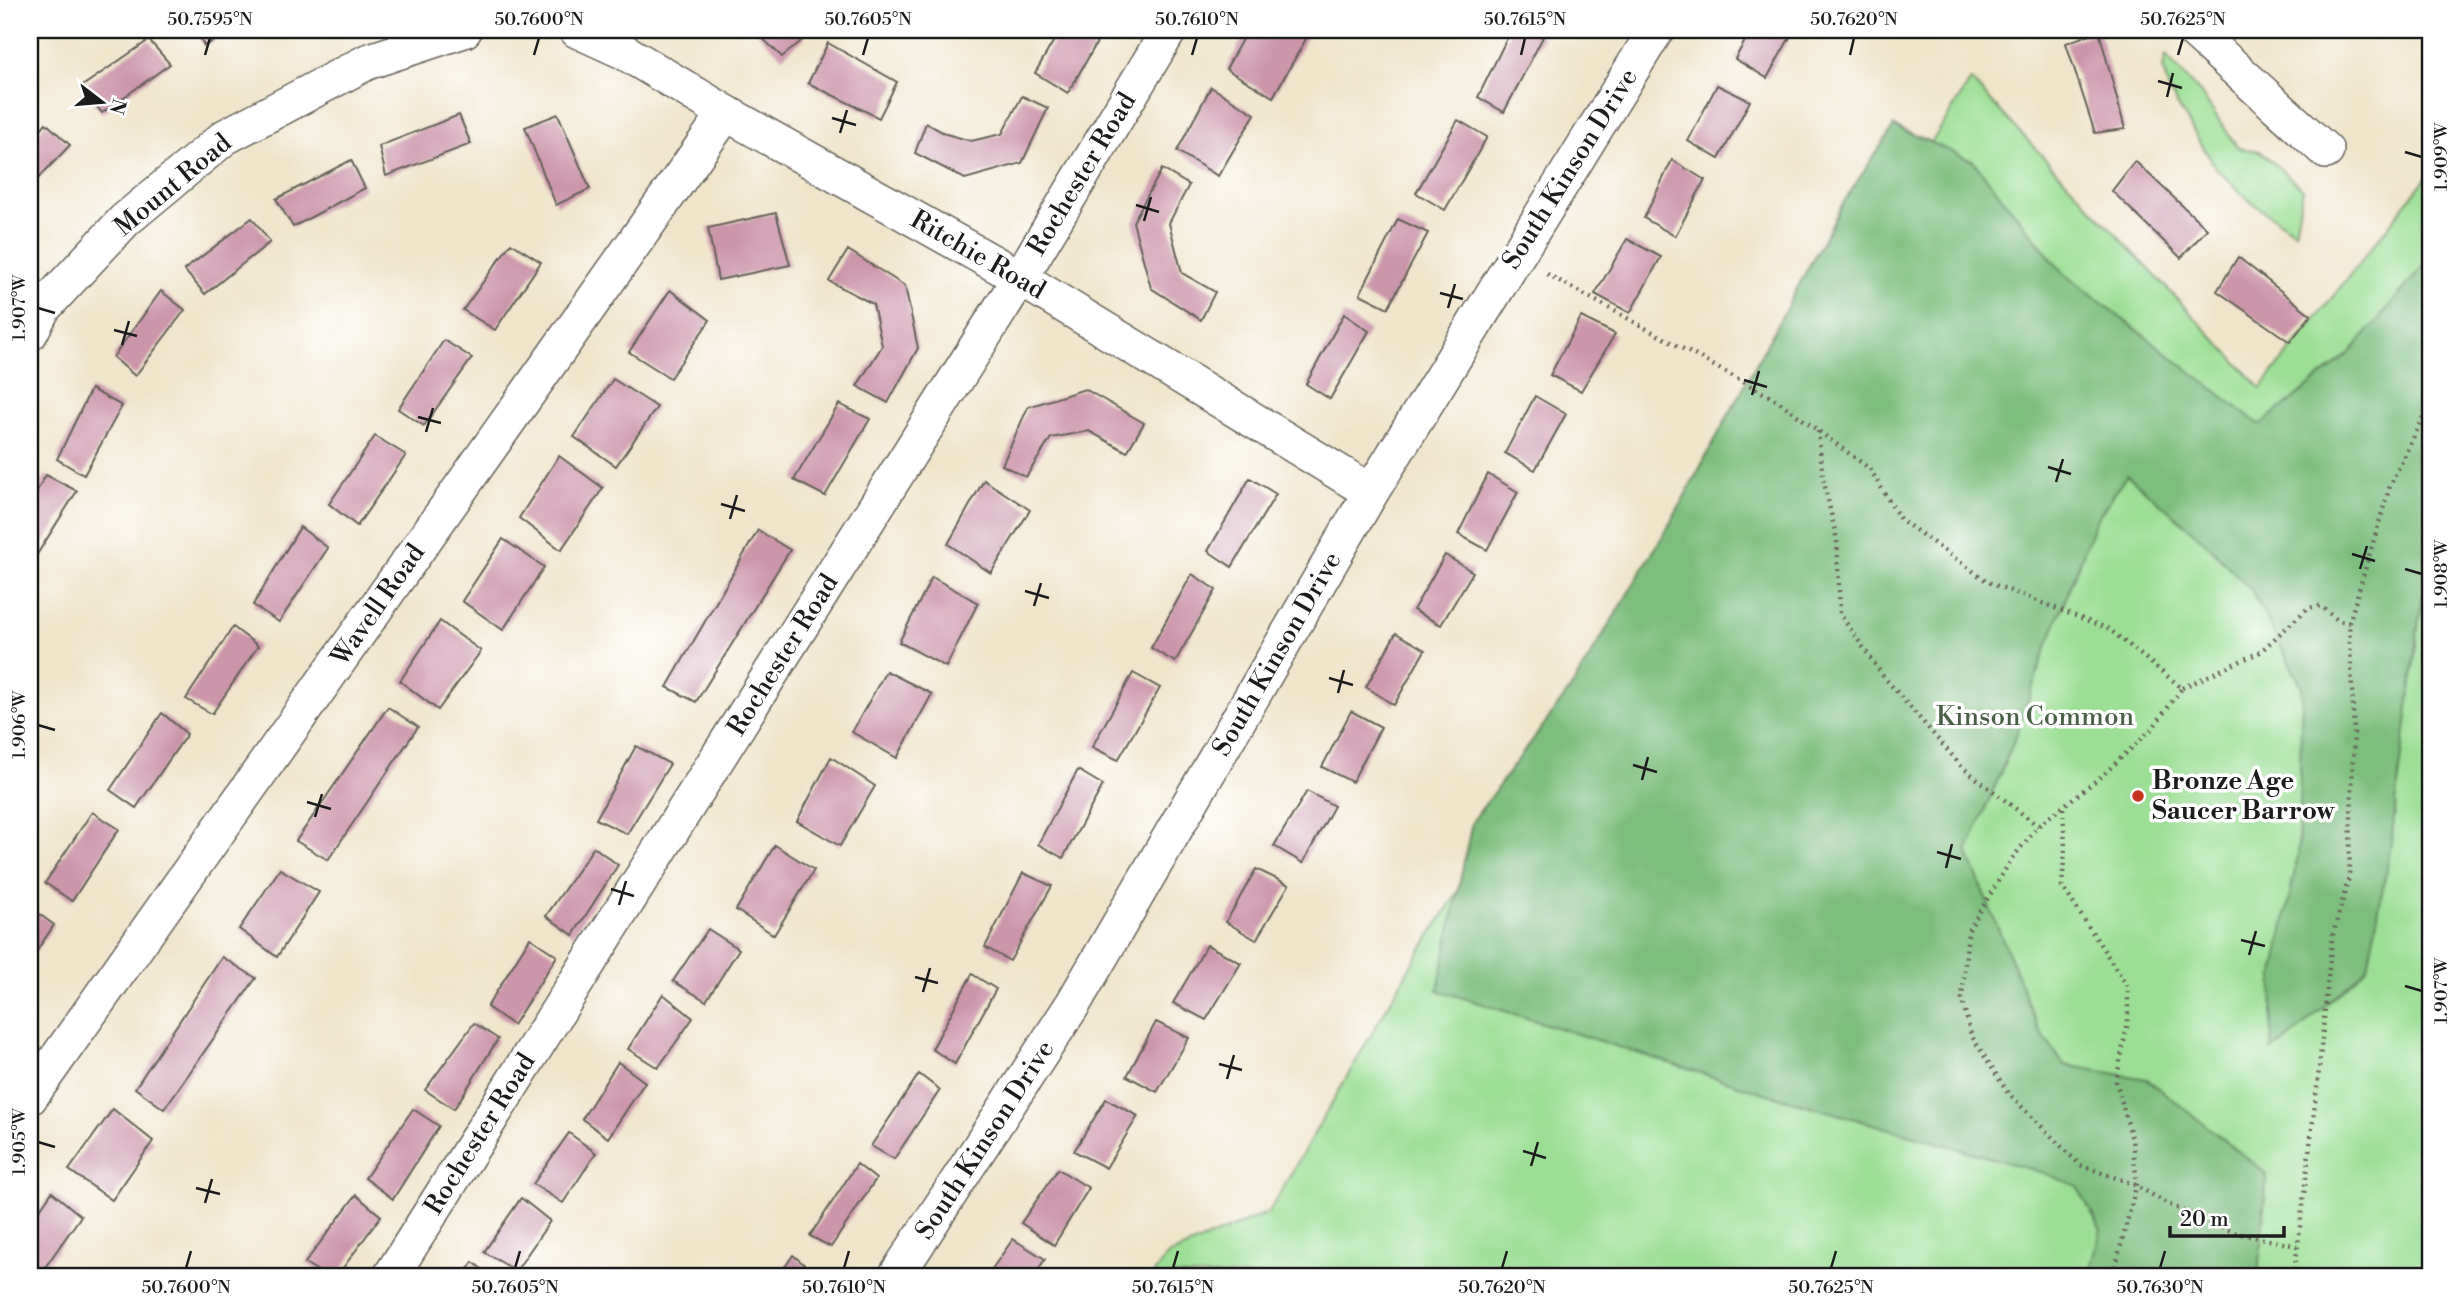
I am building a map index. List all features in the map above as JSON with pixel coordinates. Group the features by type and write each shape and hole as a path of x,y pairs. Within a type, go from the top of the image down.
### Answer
{"street":[{"name":"Mount Road","path":"34,314 125,220 225,137 367,62 464,30"},
{"name":"Ritchie Road","path":"577,30 623,51 726,113 1020,278 1371,492"},
{"name":"Rochester Road","path":"391,1276 1020,278 1168,30"},
{"name":"South Kinson Drive","path":"896,1276 1073,1004 1371,492 1656,30"},
{"path":"2193,30 2326,151"},
{"name":"Wavell Road","path":"30,1097 726,113"}],"path":[{"path":"1515,257 1778,401 1870,469 1899,519 1988,582 2109,629 2182,688"},
{"path":"2294,1276 2332,938 2349,877 2354,731 2348,623 2390,486 2430,403"},
{"path":"1818,431 1823,478 1837,540 1840,614 1884,676 1962,766 2038,826"},
{"path":"2297,1245 2236,1234 2172,1206 2136,1186 2080,1165 2008,1093 1971,1035 1962,999 1968,931 2011,860 2038,826 2104,774 2152,729 2182,688 2260,652 2308,608 2320,606 2339,621 2348,623"},
{"path":"2063,807 2065,847 2062,886 2128,987 2128,1021 2116,1081 2132,1139 2136,1186 2113,1276"}],"green space":[{"path":"2166,56 2201,94 2238,148 2260,151 2303,189 2295,232 2251,202 2216,168 2169,91 2163,69"},
{"name":"Kinson Common","path":"1971,80 2261,388 2430,173 2430,1276 1152,1276 1168,1255 1269,1212 1409,969"},
{"name":"Kinson Common","path":"1894,126 1973,161 2063,273 2260,425 2349,354 2430,258 2430,596 2422,597 2390,850 2368,967 2284,1043 2271,1050 2273,980 2298,855 2302,687 2252,591 2205,542 2127,475 2096,520 2041,662 2017,734 1967,852 2039,1029 2064,1065 2147,1079 2267,1174 2258,1276 2089,1276 2101,1230 2077,1186 2044,1173 1764,1093 1438,990 1472,822 1571,688 1668,527 1843,203"}],"building":[{"path":"196,30 235,30 204,46"},
{"path":"754,30 798,30 805,38 782,57"},
{"path":"1060,30 1104,30 1068,93 1035,73"},
{"path":"1247,30 1310,32 1273,97 1226,69"},
{"path":"1511,30 1530,30 1543,37 1504,112 1478,97"},
{"path":"1751,30 1794,30 1767,78 1735,59"},
{"path":"2099,31 2125,129 2095,133 2066,43"},
{"path":"149,40 170,64 102,113 81,87"},
{"path":"828,43 897,82 879,118 808,83"},
{"path":"1717,85 1750,101 1719,159 1688,141"},
{"path":"1211,87 1255,114 1218,176 1177,151"},
{"path":"1022,96 1048,108 1022,163 965,179 915,153 926,123 946,134 971,141 1002,134"},
{"path":"558,114 590,189 556,205 525,127"},
{"path":"459,115 471,144 386,176 379,146"},
{"path":"1458,120 1487,137 1445,210 1416,193"},
{"path":"46,123 70,145 30,187 30,142"},
{"path":"351,160 365,188 293,227 276,199"},
{"path":"1672,160 1705,180 1675,236 1644,218"},
{"path":"2135,161 2207,229 2181,258 2112,191"},
{"path":"1162,169 1189,185 1169,223 1182,273 1215,292 1201,320 1151,288 1133,222"},
{"path":"776,213 790,265 718,280 708,228"},
{"path":"252,218 270,242 205,294 184,270"},
{"path":"1398,219 1428,233 1388,308 1360,294"},
{"path":"1627,239 1661,257 1630,313 1595,294"},
{"path":"511,243 541,262 495,330 463,310"},
{"path":"848,250 905,286 918,348 888,403 857,386 882,346 873,304 829,281"},
{"path":"2238,257 2311,315 2290,342 2217,291"},
{"path":"670,290 710,320 670,378 629,352"},
{"path":"161,291 185,310 135,376 113,357"},
{"path":"1344,314 1369,331 1330,399 1306,384"},
{"path":"1581,317 1615,334 1581,391 1550,375"},
{"path":"444,340 472,358 424,426 398,409"},
{"path":"613,379 657,407 616,466 574,437"},
{"path":"91,389 122,406 84,475 57,459"},
{"path":"1085,389 1144,423 1127,452 1089,431 1051,438 1026,477 1002,465 1028,407"},
{"path":"1535,396 1566,414 1535,470 1505,453"},
{"path":"839,404 870,419 825,496 794,480"},
{"path":"375,436 406,455 357,526 329,504"},
{"path":"559,456 603,488 561,550 519,518"},
{"path":"1488,474 1518,492 1487,550 1458,534"},
{"path":"46,475 77,491 36,556 30,552 30,503"},
{"path":"1250,478 1276,494 1232,567 1208,551"},
{"path":"984,480 1030,510 991,573 948,544"},
{"path":"300,527 328,548 279,622 253,605"},
{"path":"758,530 790,550 696,702 667,687"},
{"path":"503,539 544,567 503,630 462,601"},
{"path":"1445,555 1473,572 1441,625 1413,610"},
{"path":"1192,574 1216,590 1175,662 1151,648"},
{"path":"932,577 978,603 946,667 899,642"},
{"path":"440,621 481,651 438,710 400,681"},
{"path":"233,627 258,646 212,714 186,699"},
{"path":"1396,633 1425,650 1394,705 1366,687"},
{"path":"886,671 932,694 897,758 852,732"},
{"path":"1133,673 1160,688 1118,760 1092,747"},
{"path":"388,707 418,727 328,860 296,841"},
{"path":"1351,711 1381,727 1352,782 1322,767"},
{"path":"162,713 187,734 136,808 110,790"},
{"path":"636,746 670,764 627,834 596,819"},
{"path":"831,757 875,786 840,846 797,821"},
{"path":"1078,770 1103,785 1063,858 1038,844"},
{"path":"1307,791 1334,806 1303,863 1274,846"},
{"path":"92,812 119,829 72,901 45,883"},
{"path":"775,845 814,870 774,935 736,910"},
{"path":"594,847 618,865 573,935 546,916"},
{"path":"280,869 319,892 277,957 239,929"},
{"path":"1256,869 1289,885 1256,940 1226,922"},
{"path":"1023,873 1052,886 1010,961 985,947"},
{"path":"30,907 54,925 30,961"},
{"path":"708,929 739,949 706,1001 673,981"},
{"path":"530,938 557,956 513,1025 487,1007"},
{"path":"1207,945 1241,963 1206,1020 1173,1003"},
{"path":"222,957 256,978 164,1109 135,1088"},
{"path":"972,974 996,989 955,1064 932,1049"},
{"path":"663,994 693,1018 658,1068 628,1049"},
{"path":"1156,1022 1189,1038 1157,1092 1127,1076"},
{"path":"474,1023 498,1039 454,1109 425,1090"},
{"path":"618,1062 645,1082 608,1138 582,1119"},
{"path":"919,1074 940,1090 894,1159 871,1146"},
{"path":"1106,1099 1138,1116 1106,1168 1074,1151"},
{"path":"113,1109 153,1141 112,1200 69,1170"},
{"path":"413,1109 439,1126 393,1199 365,1178"},
{"path":"569,1133 596,1153 563,1203 533,1184"},
{"path":"857,1164 876,1179 831,1247 810,1236"},
{"path":"1058,1169 1089,1188 1054,1245 1021,1223"},
{"path":"52,1192 81,1216 39,1276 30,1276 30,1224"},
{"path":"356,1195 381,1216 337,1276 326,1276 305,1263"},
{"path":"521,1198 550,1221 516,1271 484,1252"},
{"path":"1013,1239 1045,1259 1034,1276 987,1276"},
{"path":"793,1255 814,1273 811,1276 779,1276"},
{"path":"473,1262 491,1276 463,1276"}],"place":[{"name":"Bronze Age Saucer Barrow","path":"2138,796"}]}
